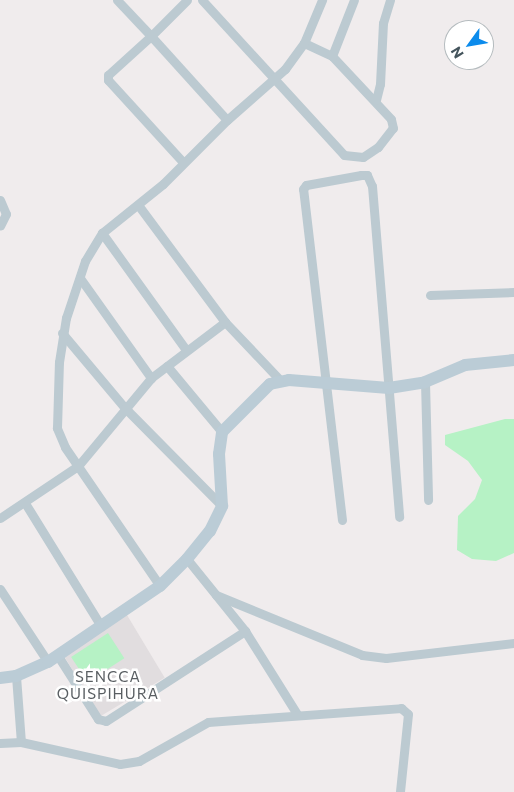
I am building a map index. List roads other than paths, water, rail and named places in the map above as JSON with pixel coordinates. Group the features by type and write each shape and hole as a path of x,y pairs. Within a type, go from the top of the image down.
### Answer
{"main road":[{"path":"0,678 16,676 53,659 160,586 188,559 210,531 222,506 218,454 222,432 270,384 280,380 389,388 425,382 465,365 514,360"}],"street":[{"path":"117,0 227,120"},
{"path":"183,162 108,77 187,0"},
{"path":"202,0 344,155 363,157 378,147 393,128 391,119 376,100 332,56 304,43"},
{"path":"160,586 78,466 57,428 62,333 80,278 102,233 138,205 227,120 274,80 304,43 320,0"},
{"path":"332,56 354,0"},
{"path":"376,100 380,84 383,23 390,0"},
{"path":"342,520 328,384 303,189 306,185 361,175 367,175 372,186 399,517"},
{"path":"0,200 6,214 0,226"},
{"path":"138,205 225,322 280,380"},
{"path":"102,233 186,350"},
{"path":"80,278 151,378"},
{"path":"430,295 514,292"},
{"path":"0,518 78,466 124,408 151,378 225,322"},
{"path":"62,333 124,408 222,506"},
{"path":"167,366 222,432"},
{"path":"425,382 428,500"},
{"path":"25,503 102,626"},
{"path":"188,559 245,631 297,714"},
{"path":"0,590 98,719 106,721 245,631"},
{"path":"216,595 362,656 386,658 514,644"},
{"path":"16,676 21,742"},
{"path":"0,743 21,742 120,764 139,761 208,722 297,714 326,715 405,710 408,714 400,792"}],"district":[{"name":"SENCCA QUISPIHURA","path":"108,684"}]}
